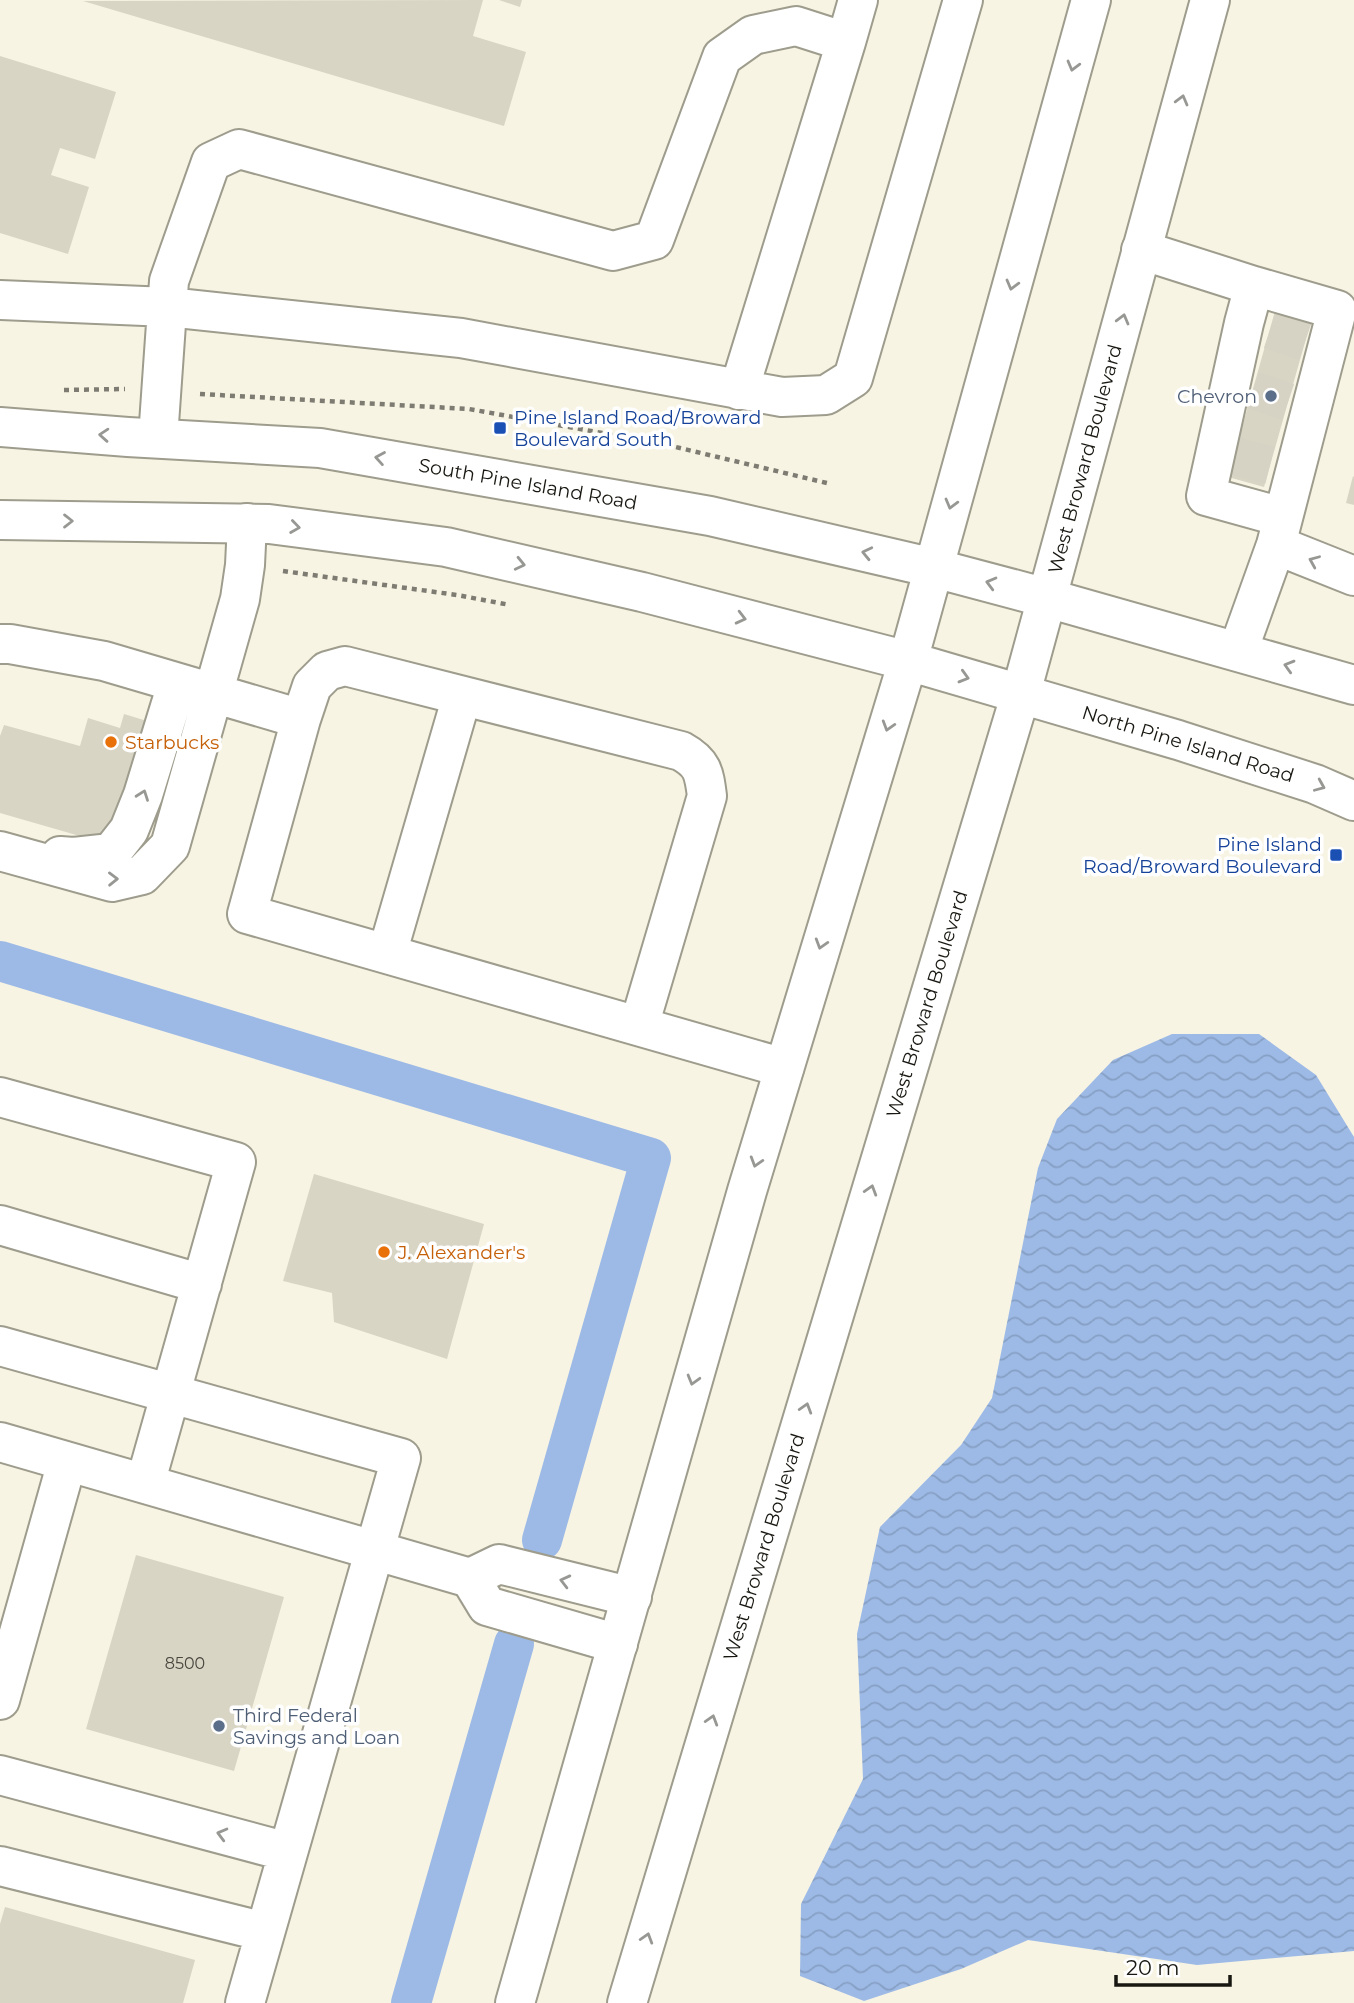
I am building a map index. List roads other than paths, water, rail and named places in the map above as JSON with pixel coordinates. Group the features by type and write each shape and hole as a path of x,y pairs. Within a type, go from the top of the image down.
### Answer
{"main road":[{"path":"739,390 858,0"},
{"path":"0,300 168,307 461,338 782,397 826,395 853,377 963,0"},
{"path":"515,2003 784,1068 908,661 1091,0"},
{"name":"West Broward Boulevard","path":"627,2003 1021,693 1210,0"},
{"path":"158,438 169,281 211,162 239,149 613,251 654,240 722,57 753,35 796,26 846,42"},
{"path":"1141,250 1345,312"},
{"path":"1254,286 1286,336 1299,405 1254,461 1206,496 1279,531 1354,576"},
{"path":"1238,651 1279,531 1254,461 1242,387 1286,336 1345,312"},
{"name":"South Pine Island Road","path":"0,428 320,448 710,516 934,568 1047,598"},
{"path":"0,520 269,524 446,547 642,592 1021,693"},
{"path":"6,853 112,882 142,875 170,846 178,820 195,689 240,599 247,523"},
{"path":"1047,598 1354,685"},
{"path":"0,644 104,661 301,719"},
{"path":"639,1026 707,796 705,774 694,758 681,751 345,666 327,671 312,686 301,719 247,914 784,1068"},
{"name":"North Pine Island Road","path":"1021,693 1315,783 1354,801"},
{"path":"387,954 462,696"},
{"path":"0,1097 236,1162 145,1484"},
{"path":"0,1225 202,1284"},
{"path":"0,1346 401,1458 245,2003"},
{"path":"0,1442 470,1578 488,1606 618,1644"},
{"path":"0,1700 67,1461"},
{"path":"470,1578 499,1564 632,1597"},
{"path":"0,1775 288,1852"},
{"path":"0,1866 265,1932"}],"water":[{"path":"1172,1034 1259,1034 1316,1075 1354,1137 1354,1951 1197,1965 1028,1940 961,1969 864,2001 800,1976 801,1904 863,1779 857,1634 880,1527 961,1445 992,1398 1038,1168 1057,1119 1113,1060"}],"waterway":[{"path":"0,961 651,1158 542,1540"},
{"path":"411,2003 514,1644"}],"tunnel":[{"path":"1270,330 1305,342"},
{"path":"1253,390 1288,402"},
{"path":"1234,456 1270,465"}],"place":[{"name":"Chevron","path":"1271,396"},
{"name":"Pine Island Road/Broward Boulevard South","path":"500,428"},
{"name":"Starbucks","path":"111,742"},
{"name":"Pine Island Road/Broward Boulevard","path":"1336,855"},
{"name":"J. Alexander's","path":"384,1252"},
{"name":"Third Federal Savings and Loan","path":"219,1726"}]}
